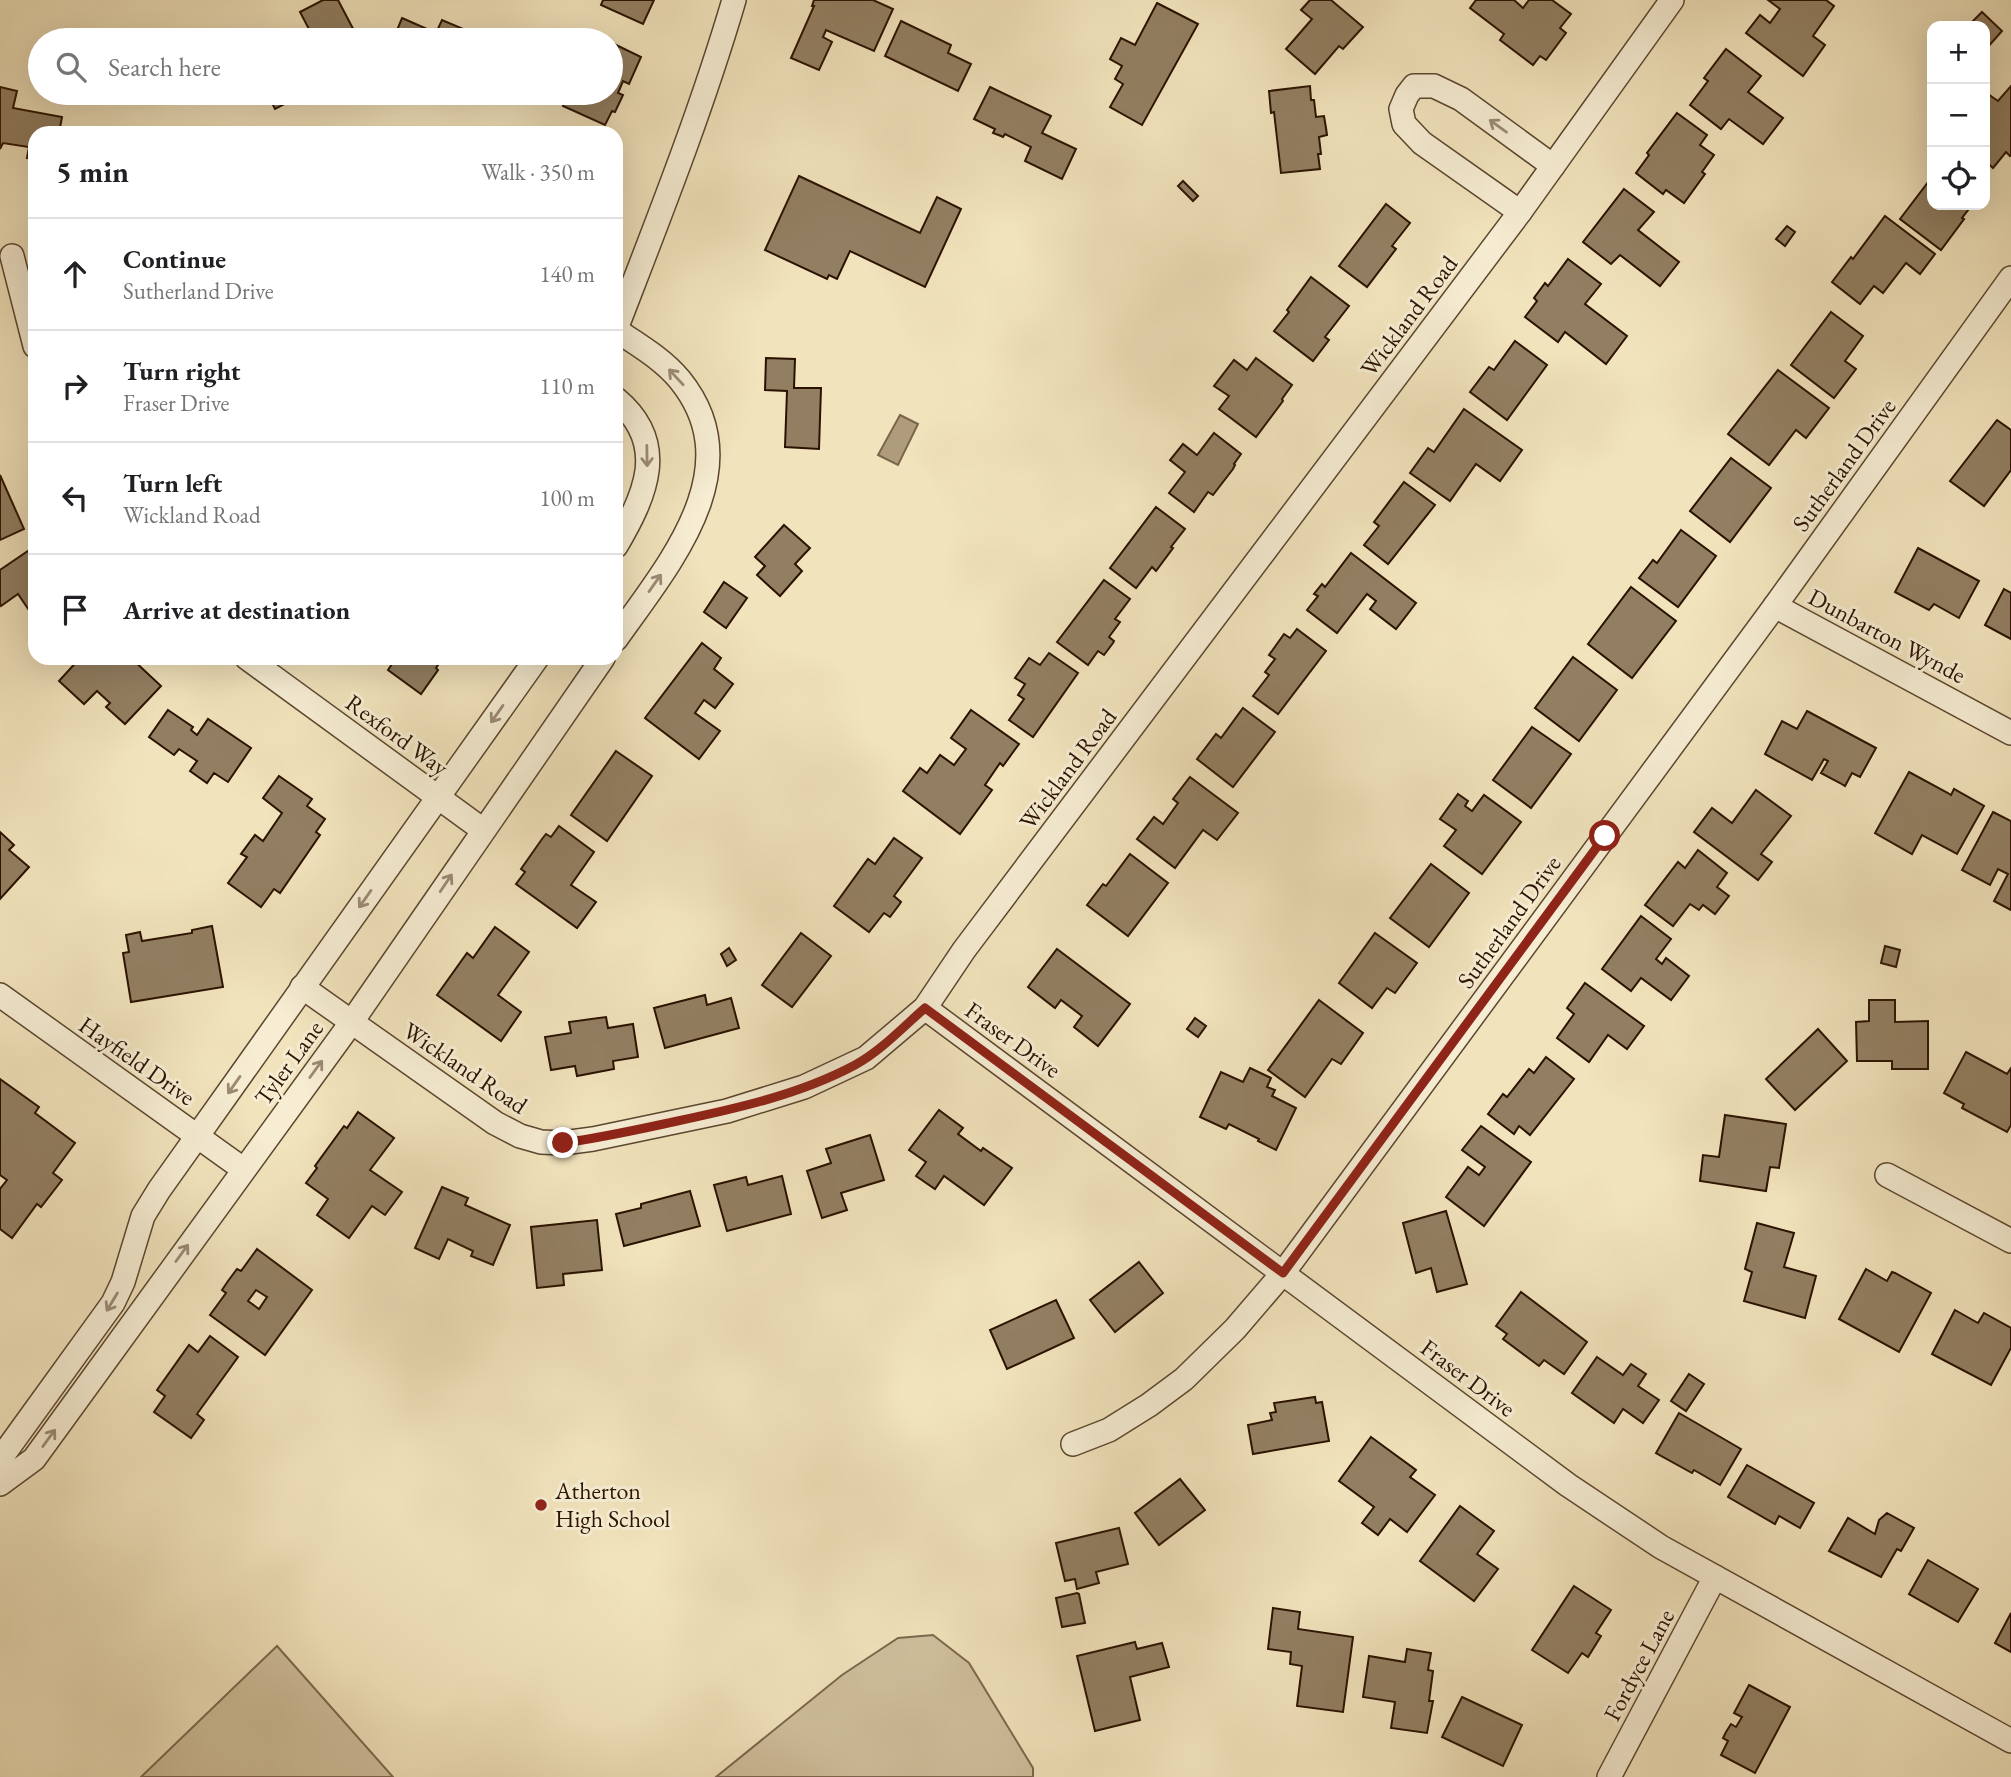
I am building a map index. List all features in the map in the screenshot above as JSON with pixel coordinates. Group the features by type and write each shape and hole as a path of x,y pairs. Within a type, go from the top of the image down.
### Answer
{"street":[{"path":"623,311 693,129 734,0"},
{"name":"Wickland Road","path":"302,987 495,1123 520,1136 541,1142 563,1143 593,1139 727,1111 804,1087 866,1058 925,1008 980,928 1520,212 1672,0"},
{"path":"1520,212 1422,143 1404,124 1401,110 1406,95 1415,86 1434,86 1461,99 1553,166"},
{"path":"12,256 28,319"},
{"name":"Sutherland Drive","path":"1073,1444 1110,1430 1184,1379 1235,1329 1283,1273 1774,606 2011,278"},
{"path":"623,334 679,378 699,408 706,431 708,457 700,503 686,534 623,629"},
{"path":"623,405 641,428 648,449 648,464 642,489 631,521 623,534"},
{"name":"Dunbarton Wynde","path":"1774,606 2011,733"},
{"name":"Rexford Way","path":"257,665 483,830"},
{"name":"Tyler Lane","path":"0,1462 113,1303 143,1216 159,1190 532,665"},
{"name":"Tyler Lane","path":"0,1484 34,1458 351,1023 598,665"},
{"name":"Hayfield Drive","path":"0,995 243,1169"},
{"name":"Fraser Drive","path":"925,1008 1568,1485 1661,1547 2011,1741"},
{"path":"1887,1175 2011,1241"},
{"name":"Fordyce Lane","path":"1609,1777 1715,1577"}],"shaded area":[{"path":"900,415 918,424 898,465 878,455"},
{"path":"933,1635 969,1663 1033,1768 1033,1777 716,1777 842,1675 898,1638"},
{"path":"277,1646 393,1777 141,1777"}],"building":[{"path":"323,0 338,0 353,28 308,28 300,12"},
{"path":"603,0 654,0 643,24 601,5"},
{"path":"814,0 873,0 893,9 874,51 826,30 823,37 832,42 819,70 791,58 814,6"},
{"path":"1310,0 1331,0 1363,27 1343,49 1339,46 1315,74 1286,49 1312,19 1301,10"},
{"path":"1476,0 1514,0 1523,8 1529,0 1552,0 1571,14 1560,28 1566,33 1546,60 1540,56 1533,65 1500,40 1504,34 1470,8"},
{"path":"1768,0 1826,0 1834,6 1813,36 1825,45 1803,76 1746,33 1760,15 1770,23 1780,9"},
{"path":"1157,3 1198,24 1142,125 1110,107 1123,84 1115,79 1122,66 1110,59 1121,38 1135,45"},
{"path":"1982,12 2002,31 1990,45 1990,21 1973,21"},
{"path":"402,18 425,28 398,28"},
{"path":"442,20 461,28 438,28"},
{"path":"901,21 951,45 948,53 971,64 958,91 885,56"},
{"path":"623,48 641,57 629,84 623,81"},
{"path":"1726,49 1761,76 1748,92 1783,118 1763,144 1729,119 1721,129 1690,105 1708,81 1704,78"},
{"path":"1310,86 1316,117 1324,116 1327,135 1319,137 1320,169 1281,173 1269,91"},
{"path":"2011,86 2011,155 2006,152 1993,168 1990,165 1990,95 1998,101"},
{"path":"0,87 17,91 13,108 62,117 60,126 28,126 28,147 3,143 0,149"},
{"path":"990,87 1051,116 1042,133 1076,149 1062,179 1025,161 1031,147 1005,134 1003,137 993,133 995,129 974,119"},
{"path":"563,105 618,105 605,125"},
{"path":"1677,113 1707,135 1700,145 1714,155 1702,172 1705,174 1684,203 1666,190 1663,194 1636,173 1649,155 1647,153"},
{"path":"799,176 920,233 937,197 961,209 925,287 850,251 837,279 829,275 827,279 765,250"},
{"path":"1183,181 1198,196 1193,201 1178,186"},
{"path":"1927,184 1927,210 1968,210 1941,250 1900,219"},
{"path":"1624,189 1654,212 1638,230 1679,262 1660,286 1620,255 1611,264 1583,242"},
{"path":"1386,204 1410,223 1392,246 1396,249 1367,287 1339,266"},
{"path":"1885,216 1935,254 1920,274 1906,263 1883,293 1874,286 1860,304 1832,282"},
{"path":"1787,226 1795,232 1785,246 1776,239"},
{"path":"1568,259 1601,284 1585,304 1627,336 1606,364 1565,332 1558,342 1525,317 1537,301 1534,298 1545,283 1548,286"},
{"path":"1311,277 1349,306 1325,337 1329,340 1313,361 1274,331"},
{"path":"1831,312 1863,336 1845,361 1856,369 1834,398 1791,365"},
{"path":"1515,341 1547,365 1507,420 1470,392 1489,367 1494,370"},
{"path":"766,358 795,359 794,388 821,388 819,449 785,447 787,391 765,390"},
{"path":"1256,358 1292,385 1256,437 1219,409 1229,396 1214,386 1234,360 1247,370"},
{"path":"1778,370 1829,408 1806,438 1796,430 1769,465 1728,434"},
{"path":"1464,409 1522,450 1500,481 1476,464 1450,501 1410,473 1428,448 1434,452"},
{"path":"1997,420 2011,430 2011,470 1984,506 1950,481"},
{"path":"1214,433 1241,454 1213,495 1208,492 1194,512 1169,493 1185,472 1170,460 1183,444 1197,455"},
{"path":"1731,458 1771,488 1730,542 1690,511"},
{"path":"0,475 24,529 0,540"},
{"path":"1404,482 1435,505 1388,564 1364,545 1379,526 1374,522"},
{"path":"1156,507 1185,529 1156,571 1152,567 1136,588 1110,568"},
{"path":"784,525 810,548 795,564 802,571 780,596 757,575 765,566 755,557"},
{"path":"1681,530 1716,556 1678,607 1639,578 1653,560 1657,563"},
{"path":"1918,548 1979,581 1959,618 1934,604 1929,610 1895,592"},
{"path":"28,551 28,609 18,594 1,606 0,570"},
{"path":"1351,553 1416,603 1396,629 1370,609 1376,601 1367,594 1337,633 1307,610 1318,596 1314,594 1322,584 1325,587"},
{"path":"1104,580 1130,599 1115,619 1120,622 1109,637 1113,643 1104,655 1098,651 1088,665 1057,642"},
{"path":"724,582 747,598 726,628 704,612"},
{"path":"1631,587 1676,621 1632,678 1588,644"},
{"path":"2004,589 2011,593 2011,639 1985,625"},
{"path":"1297,629 1326,651 1278,714 1253,696 1269,675 1265,672 1275,659 1269,655 1284,634 1290,638"},
{"path":"702,643 721,658 714,669 733,684 715,708 704,700 695,713 720,731 699,759 645,718"},
{"path":"1049,653 1078,673 1033,737 1009,720 1024,699 1018,695 1025,684 1015,678 1029,658 1040,665"},
{"path":"1573,657 1617,690 1579,741 1535,708"},
{"path":"74,665 138,665 161,686 125,724 106,707 110,703 97,691 84,704 59,681"},
{"path":"391,665 438,665 438,670 421,694 388,670"},
{"path":"1243,708 1275,732 1233,787 1197,759 1216,734 1221,738"},
{"path":"168,710 193,727 191,730 197,735 208,719 251,748 228,782 214,773 207,783 190,771 197,761 179,749 174,755 149,737"},
{"path":"971,710 1019,744 1003,766 1000,763 985,785 992,790 960,834 903,791 920,768 927,773 940,755 954,765 966,749 951,738"},
{"path":"1807,711 1876,748 1860,777 1852,773 1845,786 1821,773 1828,761 1824,759 1812,780 1765,754 1782,721 1797,729"},
{"path":"1532,727 1571,754 1531,808 1493,780"},
{"path":"616,751 652,776 607,841 571,815"},
{"path":"1909,772 1951,795 1954,789 1984,806 1957,854 1922,835 1912,854 1875,833"},
{"path":"279,776 312,799 307,806 325,819 316,832 320,835 280,893 274,889 261,907 228,883 247,857 241,854 255,835 263,841 282,813 263,798"},
{"path":"1190,777 1238,813 1217,840 1203,830 1175,868 1137,839 1154,817 1163,824 1178,803 1173,799"},
{"path":"1756,790 1791,816 1761,854 1772,862 1758,880 1694,832 1712,808 1732,823"},
{"path":"1458,794 1468,801 1465,806 1472,811 1484,795 1521,822 1482,874 1444,846 1456,830 1440,819"},
{"path":"1993,812 2011,821 2011,910 1994,901 2008,874 1998,869 1990,885 1962,870"},
{"path":"559,826 594,852 571,885 596,902 577,928 516,884 525,872 521,869 542,839 546,834 551,837"},
{"path":"0,832 14,845 9,850 29,867 0,899"},
{"path":"894,838 922,858 894,896 901,902 899,905 890,917 884,913 869,932 834,906 868,859 875,864"},
{"path":"1698,850 1727,873 1717,887 1729,896 1715,914 1703,905 1699,910 1690,904 1673,926 1645,905 1678,862 1685,868"},
{"path":"1130,854 1168,883 1128,936 1087,905 1103,884 1106,886"},
{"path":"1431,864 1469,893 1429,947 1390,918"},
{"path":"1641,916 1671,939 1656,959 1662,964 1666,958 1689,976 1671,1000 1641,978 1631,991 1602,969"},
{"path":"212,926 223,987 131,1002 123,953 129,952 126,935 140,932 142,941 192,933 192,930"},
{"path":"495,927 529,952 498,995 521,1012 501,1041 437,995 467,953 473,958"},
{"path":"801,933 831,956 792,1007 762,985"},
{"path":"1375,933 1417,963 1395,993 1387,988 1372,1008 1339,983"},
{"path":"1885,946 1900,950 1896,967 1881,963"},
{"path":"729,948 736,960 727,966 721,954"},
{"path":"1057,949 1130,1004 1098,1046 1074,1027 1082,1016 1061,1000 1055,1008 1028,987"},
{"path":"1585,983 1644,1026 1627,1049 1608,1035 1589,1062 1557,1038 1574,1014 1567,1008"},
{"path":"705,995 707,1005 731,998 739,1028 665,1048 654,1008"},
{"path":"1319,1000 1363,1033 1341,1064 1332,1059 1305,1097 1268,1070"},
{"path":"1869,1000 1895,1000 1895,1022 1928,1021 1928,1069 1892,1069 1892,1061 1857,1061 1856,1022 1869,1021"},
{"path":"606,1017 608,1028 633,1024 638,1057 613,1061 614,1069 577,1076 575,1066 551,1070 545,1037 571,1033 569,1022"},
{"path":"1195,1018 1206,1026 1198,1037 1187,1029"},
{"path":"1818,1029 1847,1061 1795,1110 1766,1079"},
{"path":"1966,1052 2007,1074 2011,1068 2011,1125 2007,1132 1962,1108 1964,1104 1944,1093"},
{"path":"1546,1057 1574,1079 1530,1135 1519,1126 1514,1134 1488,1114 1503,1094 1507,1097 1529,1069 1534,1073"},
{"path":"1250,1068 1271,1078 1267,1087 1275,1090 1272,1096 1296,1108 1276,1150 1229,1124 1226,1129 1200,1117 1221,1072 1243,1082"},
{"path":"0,1079 39,1107 35,1113 75,1143 53,1173 62,1180 41,1207 37,1204 12,1238 0,1229 0,1189 7,1180 0,1175"},
{"path":"939,1110 963,1128 958,1134 981,1151 983,1148 1012,1168 984,1205 944,1176 935,1189 916,1176 926,1162 909,1150"},
{"path":"358,1112 394,1138 370,1170 402,1192 385,1215 372,1206 349,1238 317,1215 328,1199 306,1183 344,1126 347,1128"},
{"path":"1725,1115 1786,1124 1779,1168 1770,1167 1766,1191 1700,1181 1703,1155 1719,1157"},
{"path":"1481,1126 1531,1162 1484,1226 1446,1197 1468,1167 1479,1175 1485,1167 1462,1150"},
{"path":"870,1135 884,1180 841,1193 847,1210 822,1218 807,1171 831,1163 826,1149"},
{"path":"782,1176 791,1214 727,1231 714,1185 746,1177 748,1185"},
{"path":"442,1187 468,1198 465,1205 510,1225 493,1265 471,1256 473,1251 448,1239 439,1259 415,1248"},
{"path":"690,1191 700,1226 624,1246 616,1214 641,1208 641,1204"},
{"path":"1446,1211 1467,1284 1437,1292 1431,1268 1416,1273 1403,1223"},
{"path":"597,1220 602,1270 563,1274 564,1285 537,1288 531,1227"},
{"path":"1757,1223 1794,1233 1784,1267 1816,1276 1805,1318 1744,1301 1752,1272 1745,1269"},
{"path":"257,1249 312,1290 265,1355 210,1315 226,1293 222,1290 228,1281 237,1269 241,1271","holes":["256,1290 267,1297 259,1309 248,1301"]},
{"path":"1139,1262 1163,1293 1115,1332 1090,1300"},
{"path":"1866,1269 1887,1281 1892,1272 1895,1273 1931,1293 1899,1352 1839,1319"},
{"path":"1521,1292 1587,1342 1564,1374 1544,1360 1539,1366 1503,1339 1507,1334 1496,1326"},
{"path":"1056,1300 1074,1338 1007,1369 990,1330"},
{"path":"1955,1310 1978,1323 1984,1313 2011,1328 2011,1348 1991,1385 1932,1354"},
{"path":"210,1336 238,1357 197,1414 204,1420 191,1438 154,1412 165,1396 157,1390 189,1345 198,1352"},
{"path":"1597,1357 1623,1375 1631,1364 1646,1374 1638,1386 1659,1400 1643,1423 1623,1409 1614,1423 1572,1393"},
{"path":"1689,1374 1704,1384 1686,1411 1671,1401"},
{"path":"1315,1397 1316,1403 1322,1402 1329,1441 1253,1454 1248,1425 1272,1420 1270,1413 1276,1412 1274,1403"},
{"path":"1679,1413 1741,1449 1720,1485 1656,1453"},
{"path":"1371,1437 1416,1470 1410,1477 1435,1495 1407,1532 1390,1519 1378,1535 1362,1523 1374,1507 1339,1481"},
{"path":"1747,1465 1814,1503 1800,1528 1779,1516 1775,1524 1728,1497"},
{"path":"1180,1479 1205,1510 1159,1545 1135,1513"},
{"path":"1460,1506 1494,1531 1477,1554 1498,1569 1474,1601 1420,1561"},
{"path":"1887,1513 1914,1528 1901,1551 1897,1549 1881,1577 1829,1551 1848,1518 1875,1534 1879,1520"},
{"path":"1119,1528 1128,1564 1096,1572 1099,1583 1077,1589 1075,1579 1065,1581 1056,1543"},
{"path":"1928,1560 1978,1589 1958,1622 1909,1594"},
{"path":"1574,1586 1611,1610 1596,1633 1601,1636 1588,1657 1582,1653 1568,1673 1532,1650"},
{"path":"1077,1593 1085,1623 1062,1627 1056,1598"},
{"path":"1273,1608 1300,1612 1298,1629 1353,1637 1343,1712 1297,1706 1302,1666 1290,1664 1291,1652 1268,1649"},
{"path":"2011,1613 2011,1652 1995,1643"},
{"path":"1135,1642 1137,1649 1162,1643 1169,1667 1130,1677 1140,1720 1095,1731 1077,1656"},
{"path":"1407,1649 1431,1653 1428,1670 1433,1671 1429,1701 1433,1701 1427,1733 1391,1728 1395,1702 1363,1697 1369,1656 1405,1662"},
{"path":"1749,1685 1790,1707 1755,1773 1721,1755 1728,1741 1723,1738 1726,1732 1731,1724 1736,1727 1742,1717 1734,1713"},
{"path":"1462,1697 1522,1725 1503,1766 1442,1737"}],"place":[{"name":"Atherton High School","path":"541,1505"}],"route":[{"path":"563,1143 727,1111 804,1087 866,1058 925,1008 1283,1273 1605,836"}]}
